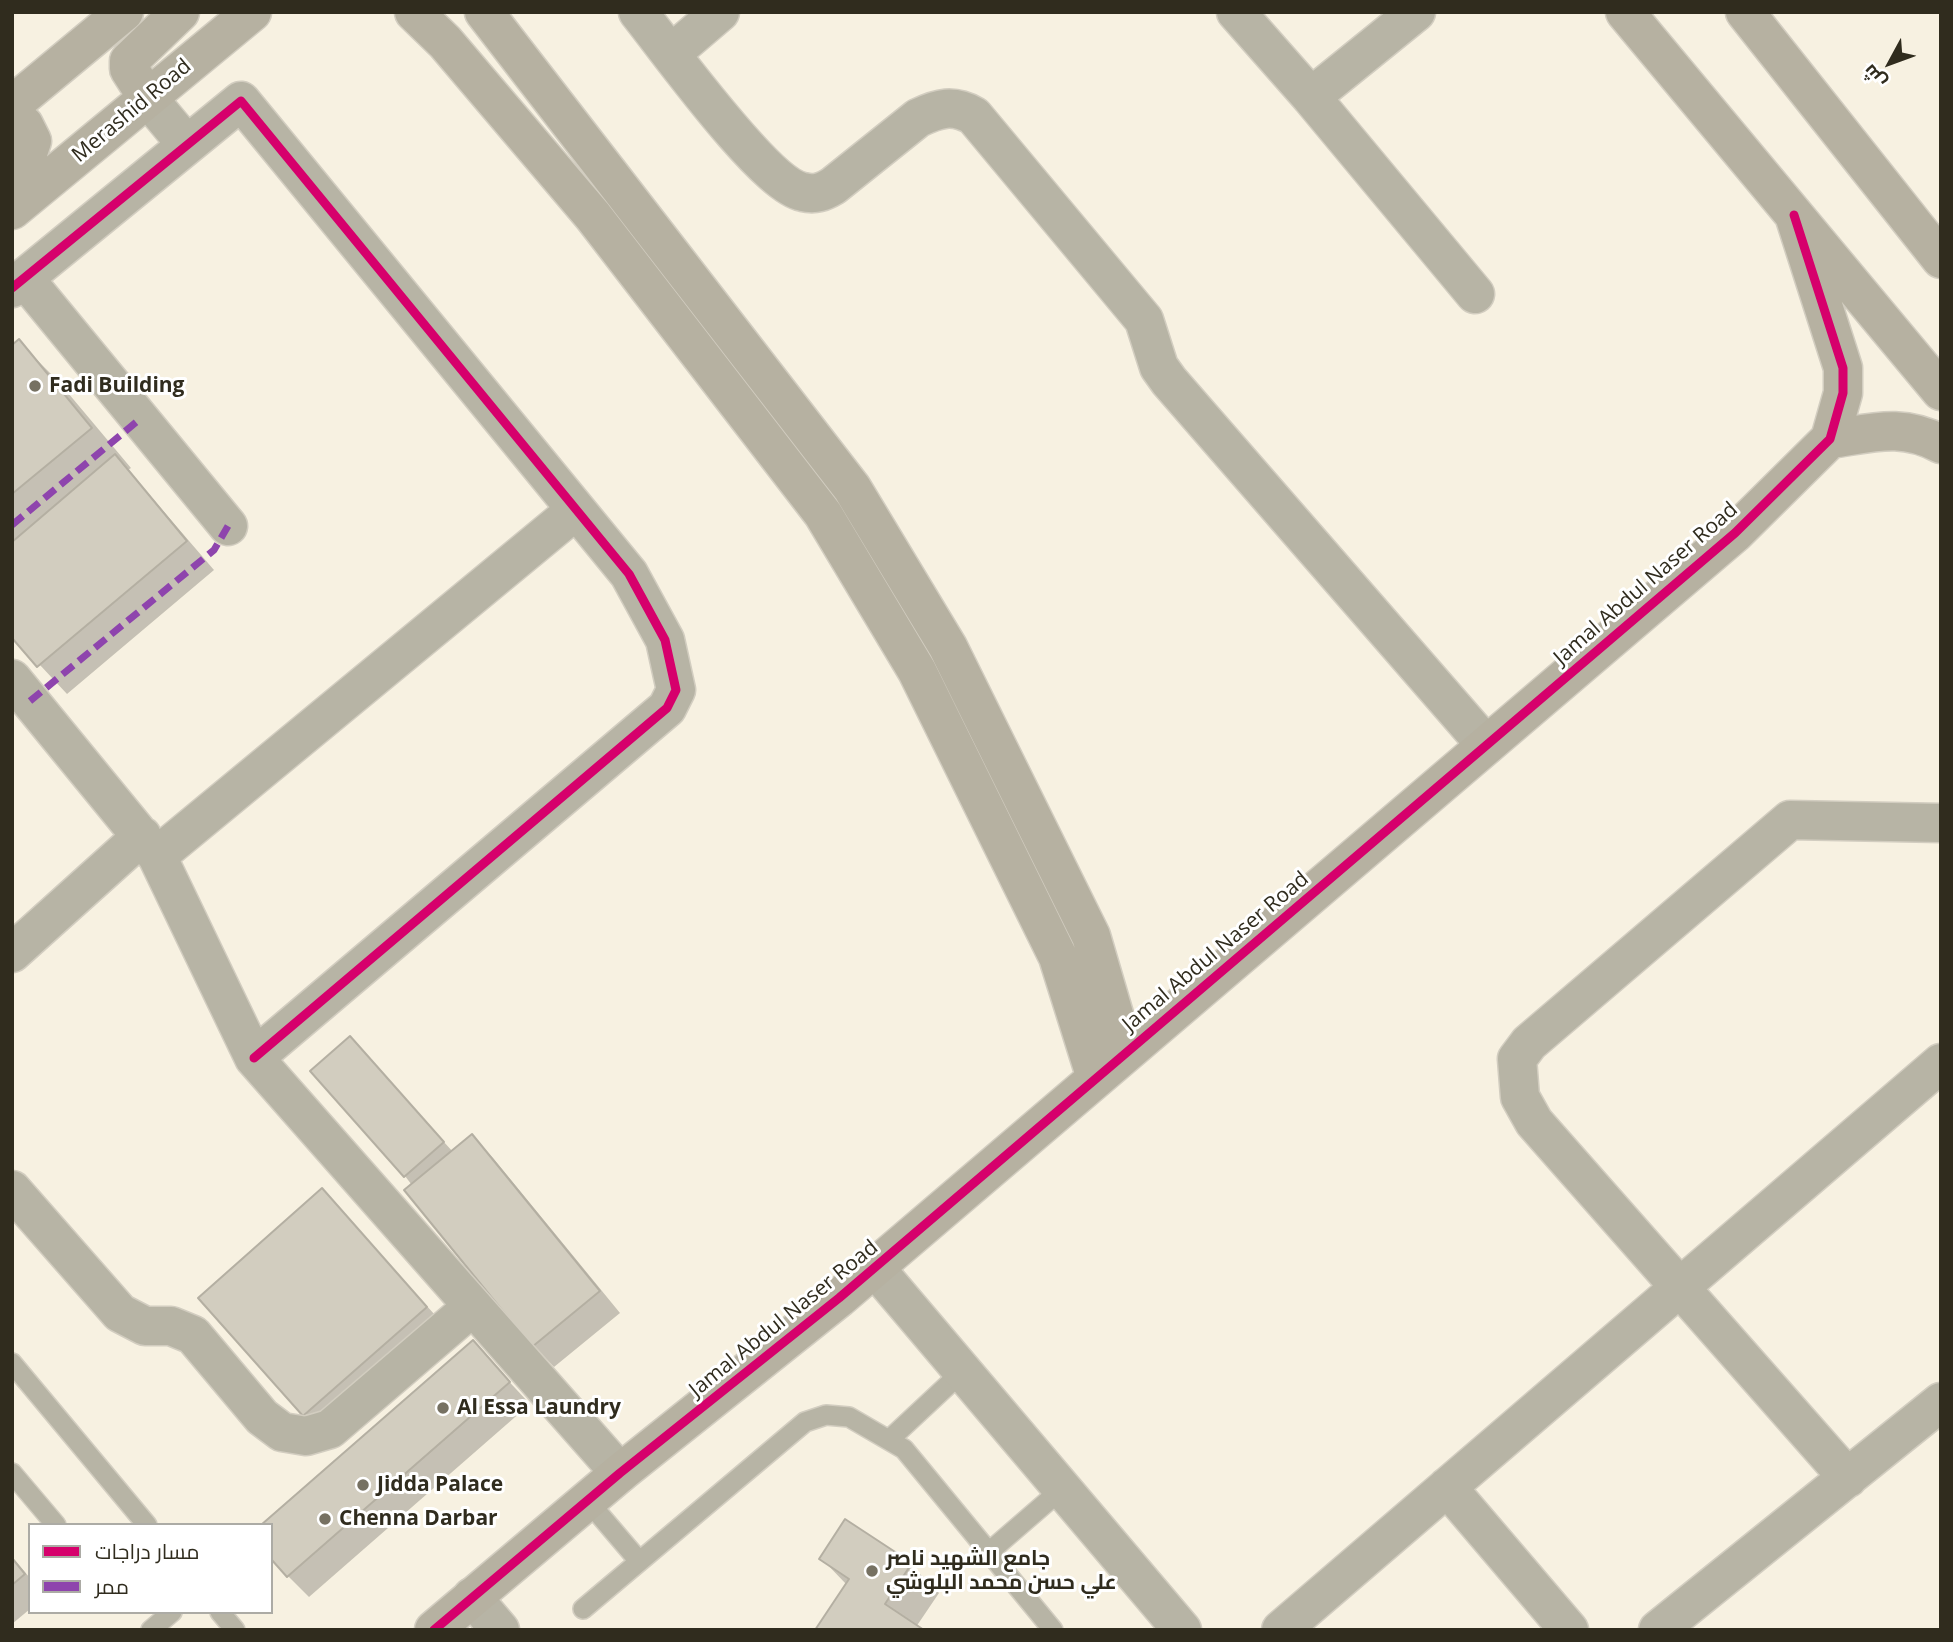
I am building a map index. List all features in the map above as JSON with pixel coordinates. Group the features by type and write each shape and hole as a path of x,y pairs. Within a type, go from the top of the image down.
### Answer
{"street":[{"path":"12,105 124,12"},
{"path":"180,12 130,61 129,69 147,97 187,145"},
{"name":"Merashid Road","path":"12,211 252,12"},
{"path":"414,12 444,42 593,216 823,514 916,671 1058,957 1096,1078"},
{"path":"484,12 852,488 948,647 1091,936 1125,1052"},
{"path":"638,12 760,162 801,192 821,193 833,186 918,118 933,111 948,107 974,116 1144,320 1159,367 1169,381 1486,745"},
{"path":"672,53 720,12"},
{"path":"1236,12 1311,97 1475,295"},
{"path":"1311,97 1416,12"},
{"path":"1625,12 1941,391"},
{"path":"1745,12 1898,209 1941,259"},
{"path":"228,526 18,283 241,101 629,574 665,640 676,690 667,708 254,1058"},
{"path":"12,120 24,125 32,141 24,162 12,173"},
{"path":"1898,209 1941,240"},
{"name":"Jamal Abdul Naser Road","path":"434,1630 587,1500 875,1268 1735,533 1830,439 1843,393 1843,368 1794,215"},
{"path":"1830,439 1897,429 1922,434 1941,444"},
{"path":"12,953 576,510"},
{"path":"12,679 149,846 254,1058 471,1308 620,1473"},
{"path":"1848,1478 1534,1122 1520,1097 1517,1059 1529,1043 1790,820 1941,823"},
{"path":"1281,1630 1941,1063"},
{"path":"12,1190 120,1312 145,1326 171,1326 193,1335 262,1418 282,1432 306,1436 330,1429 471,1308"},
{"path":"875,1268 1182,1630"},
{"path":"1658,1630 1941,1402"},
{"path":"1447,1487 1569,1630"},
{"path":"472,1597 499,1630"}],"lane":[{"path":"12,1363 143,1523"},
{"path":"890,1438 964,1370"},
{"path":"583,1609 805,1422 826,1415 849,1417 904,1448 1053,1630"},
{"path":"12,1473 54,1523"},
{"path":"989,1552 1063,1488"},
{"path":"587,1500 639,1561"},
{"path":"151,1630 170,1614"},
{"path":"222,1614 235,1630"}],"building":[{"name":"Fadi Building","path":"19,339 92,428 12,494 12,345"},
{"path":"115,454 187,541 37,667 12,638 12,542"},
{"path":"350,1036 444,1142 404,1177 310,1071"},
{"path":"472,1134 600,1291 532,1347 404,1190"},
{"path":"322,1188 427,1307 303,1416 198,1298"},
{"path":"473,1340 510,1382 287,1577 273,1561 273,1523 263,1523"},
{"name":"جامع الشهيد ناصر علي حسن محمد البلوشي","path":"845,1519 912,1563 885,1604 924,1630 815,1630 849,1579 819,1559"},
{"path":"12,1558 25,1574 12,1585"}],"marked path":[{"path":"12,525 140,419"},
{"path":"30,701 214,550 228,526"}],"cycle path":[{"path":"12,288 241,101 629,574 665,640 676,690 667,708 254,1058"},
{"path":"434,1630 620,1473 839,1298 1735,533 1830,439 1843,393 1843,368 1794,215"}],"place":[{"name":"Fadi Building","path":"35,386"},
{"name":"Al Essa Laundry","path":"443,1408"},
{"name":"Jidda Palace","path":"363,1485"},
{"name":"Chenna Darbar","path":"325,1519"},
{"name":"جامع الشهيد ناصر علي حسن محمد البلوشي","path":"872,1571"}]}
